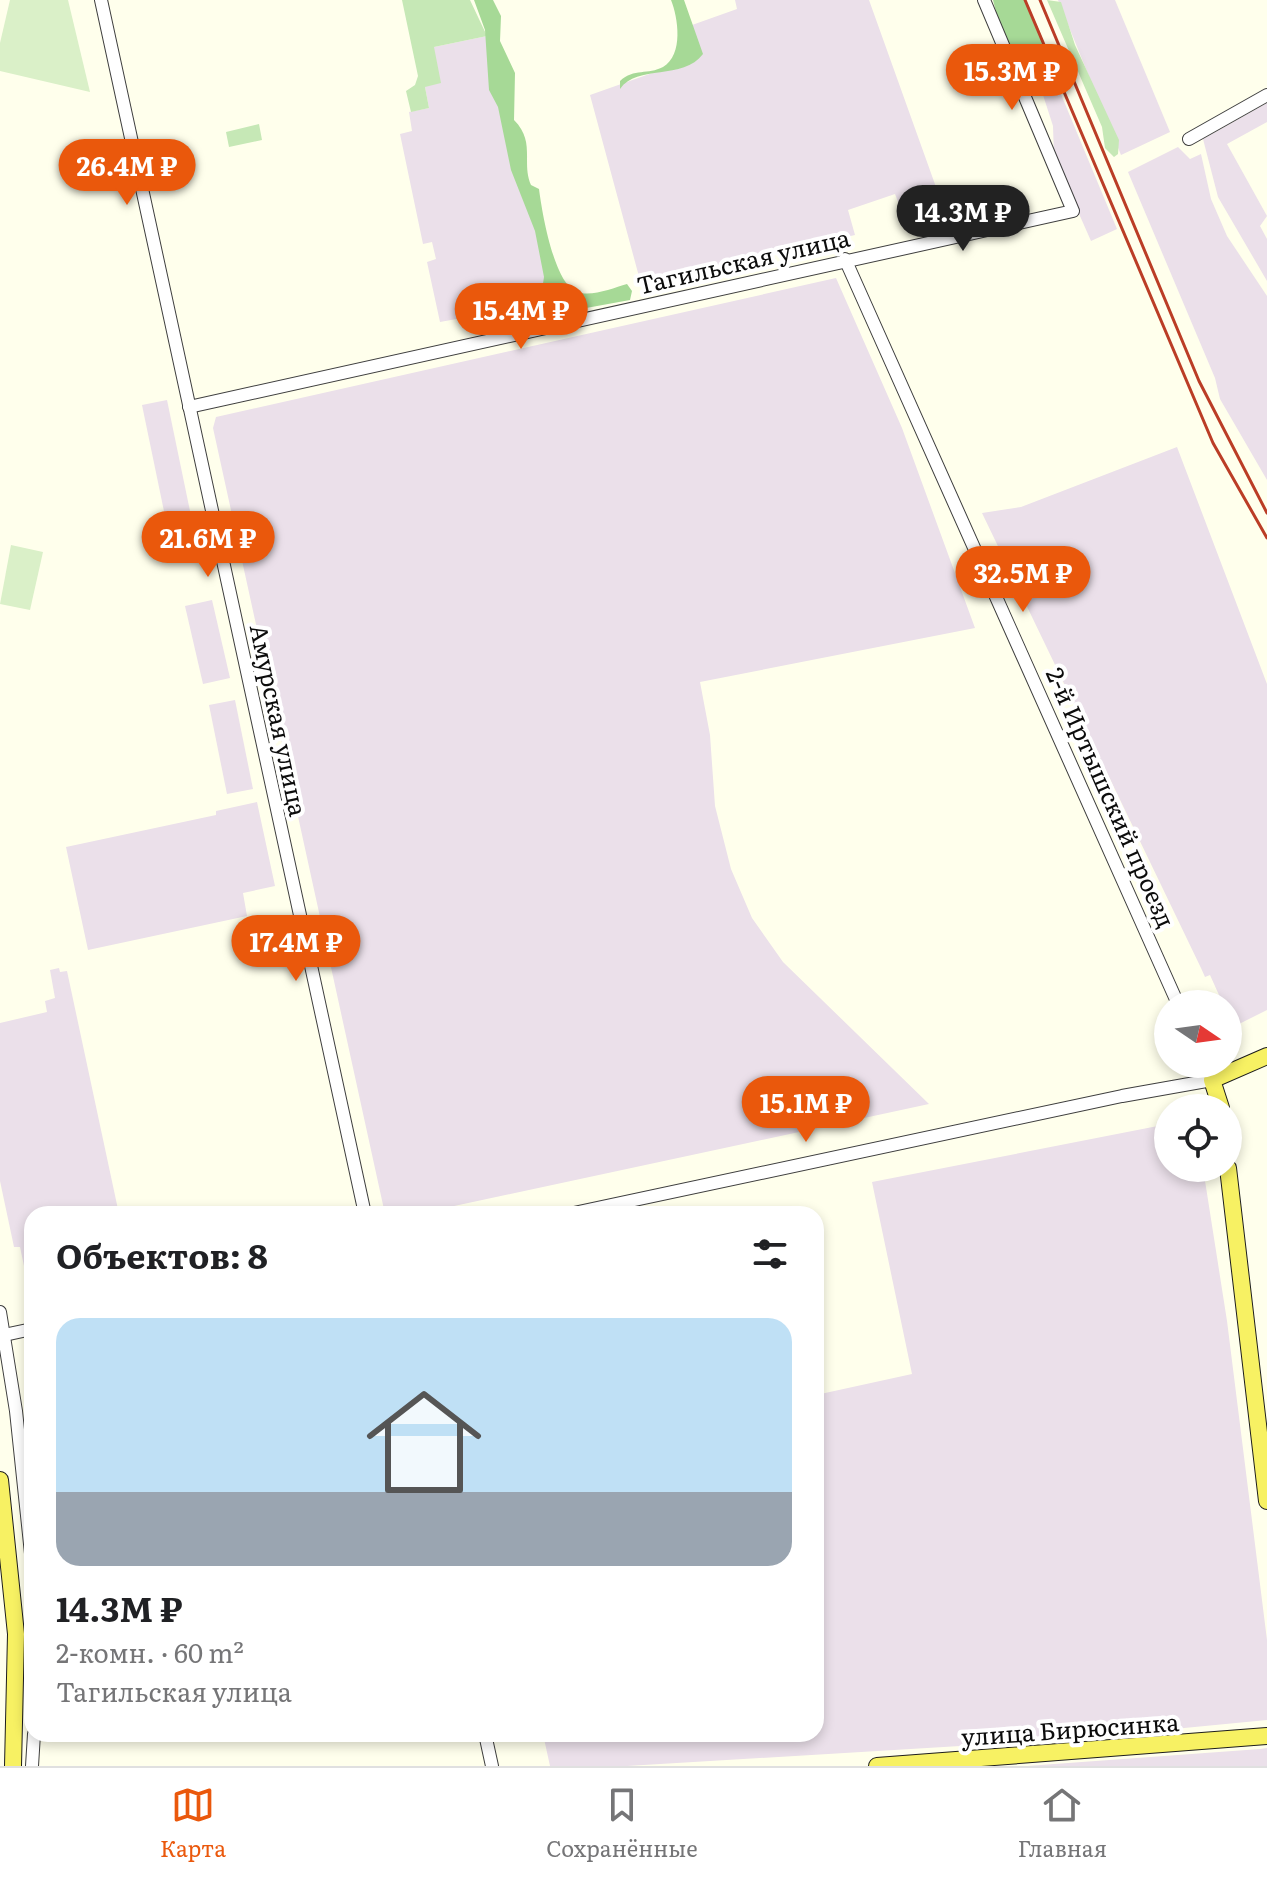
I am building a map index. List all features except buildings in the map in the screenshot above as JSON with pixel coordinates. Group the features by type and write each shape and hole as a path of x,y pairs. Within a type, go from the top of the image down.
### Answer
{"main road":[{"path":"1242,1063 1267,1056"},
{"path":"1230,1182 1267,1501"},
{"path":"0,1480 16,1634 13,1766"},
{"name":"улица Бирюсинка","path":"877,1766 1008,1762 1267,1736"}],"street":[{"name":"Амурская улица","path":"101,0 363,1206"},
{"name":"Тагильская улица","path":"189,407 845,259 1073,211 984,0"},
{"path":"1189,139 1267,95"},
{"name":"2-й Иртышский проезд","path":"845,259 1172,990"},
{"path":"604,1206 1182,1078"},
{"path":"0,1312 24,1500"},
{"path":"3,1335 24,1331"},
{"path":"32,1766 34,1742"},
{"path":"487,1742 492,1766"}],"shaded area":[{"path":"735,0 869,0 946,215 908,227 895,194 848,210 855,235 641,284 590,95 689,60 678,30 737,9"},
{"path":"1058,0 1115,0 1170,132 1121,155"},
{"path":"487,36 560,300 440,322 427,262 436,259 432,242 423,244 400,134 412,131 409,112 429,108 425,87 434,47"},
{"path":"1048,63 1117,229 1091,241 1054,157 1053,126 1034,67"},
{"path":"1267,103 1267,122 1227,144 1267,216 1260,226 1267,239 1267,281 1218,197 1203,139"},
{"path":"1178,147 1190,159 1201,154 1211,199 1227,236 1267,296 1267,480 1220,399 1215,378 1128,172"},
{"path":"836,278 902,428 975,628 700,682 710,735 715,806 731,869 752,918 783,962 929,1104 454,1206 383,1206 213,428 216,417"},
{"path":"167,400 196,540 171,545 142,405"},
{"path":"1177,447 1267,684 1267,1010 1242,1022 1242,990 1217,990 1210,975 1205,977 982,513 1021,507"},
{"path":"212,600 230,678 203,684 185,606"},
{"path":"235,700 253,789 227,794 209,705"},
{"path":"257,802 275,886 243,893 247,916 88,950 66,847 216,815 216,811"},
{"path":"59,968 60,972 67,971 117,1206 24,1206 24,1266 20,1247 14,1247 0,1181 0,1023 47,1012 45,1001 55,998 50,970"},
{"path":"1154,1127 1154,1182 1205,1182 1227,1321 1267,1640 1267,1720 1060,1740 627,1766 550,1766 545,1742 824,1742 824,1393 912,1374 872,1182"},
{"path":"1267,1748 1267,1766 1027,1766 1260,1749"}],"green space":[{"path":"10,0 68,0 90,92 0,71 0,43"},
{"path":"402,0 470,0 487,36 434,47 441,83 425,87 429,108 411,112 406,91 415,85 418,76"},
{"path":"474,0 493,0 501,16 500,41 515,73 514,120 525,136 528,177 531,185 539,189 550,246 562,276 569,286 583,293 627,284 632,291 630,300 504,323 507,315 540,303 544,277 535,231 511,170 498,107 489,90 485,30"},
{"path":"671,0 684,0 703,54 684,67 637,77 620,89 620,81 625,77 652,71 670,61 678,35"},
{"path":"993,0 1026,0 1048,57 1049,78 1036,80 1036,93 1023,76 1001,32"},
{"path":"1047,0 1061,2 1075,45 1119,140 1118,154 1114,157 1105,148 1102,127"},
{"path":"259,124 262,140 229,147 226,132"},
{"path":"11,545 43,552 30,610 0,604"}],"railway":[{"path":"1025,0 1213,443 1267,538"},
{"path":"1040,0 1199,381 1267,513"}]}
